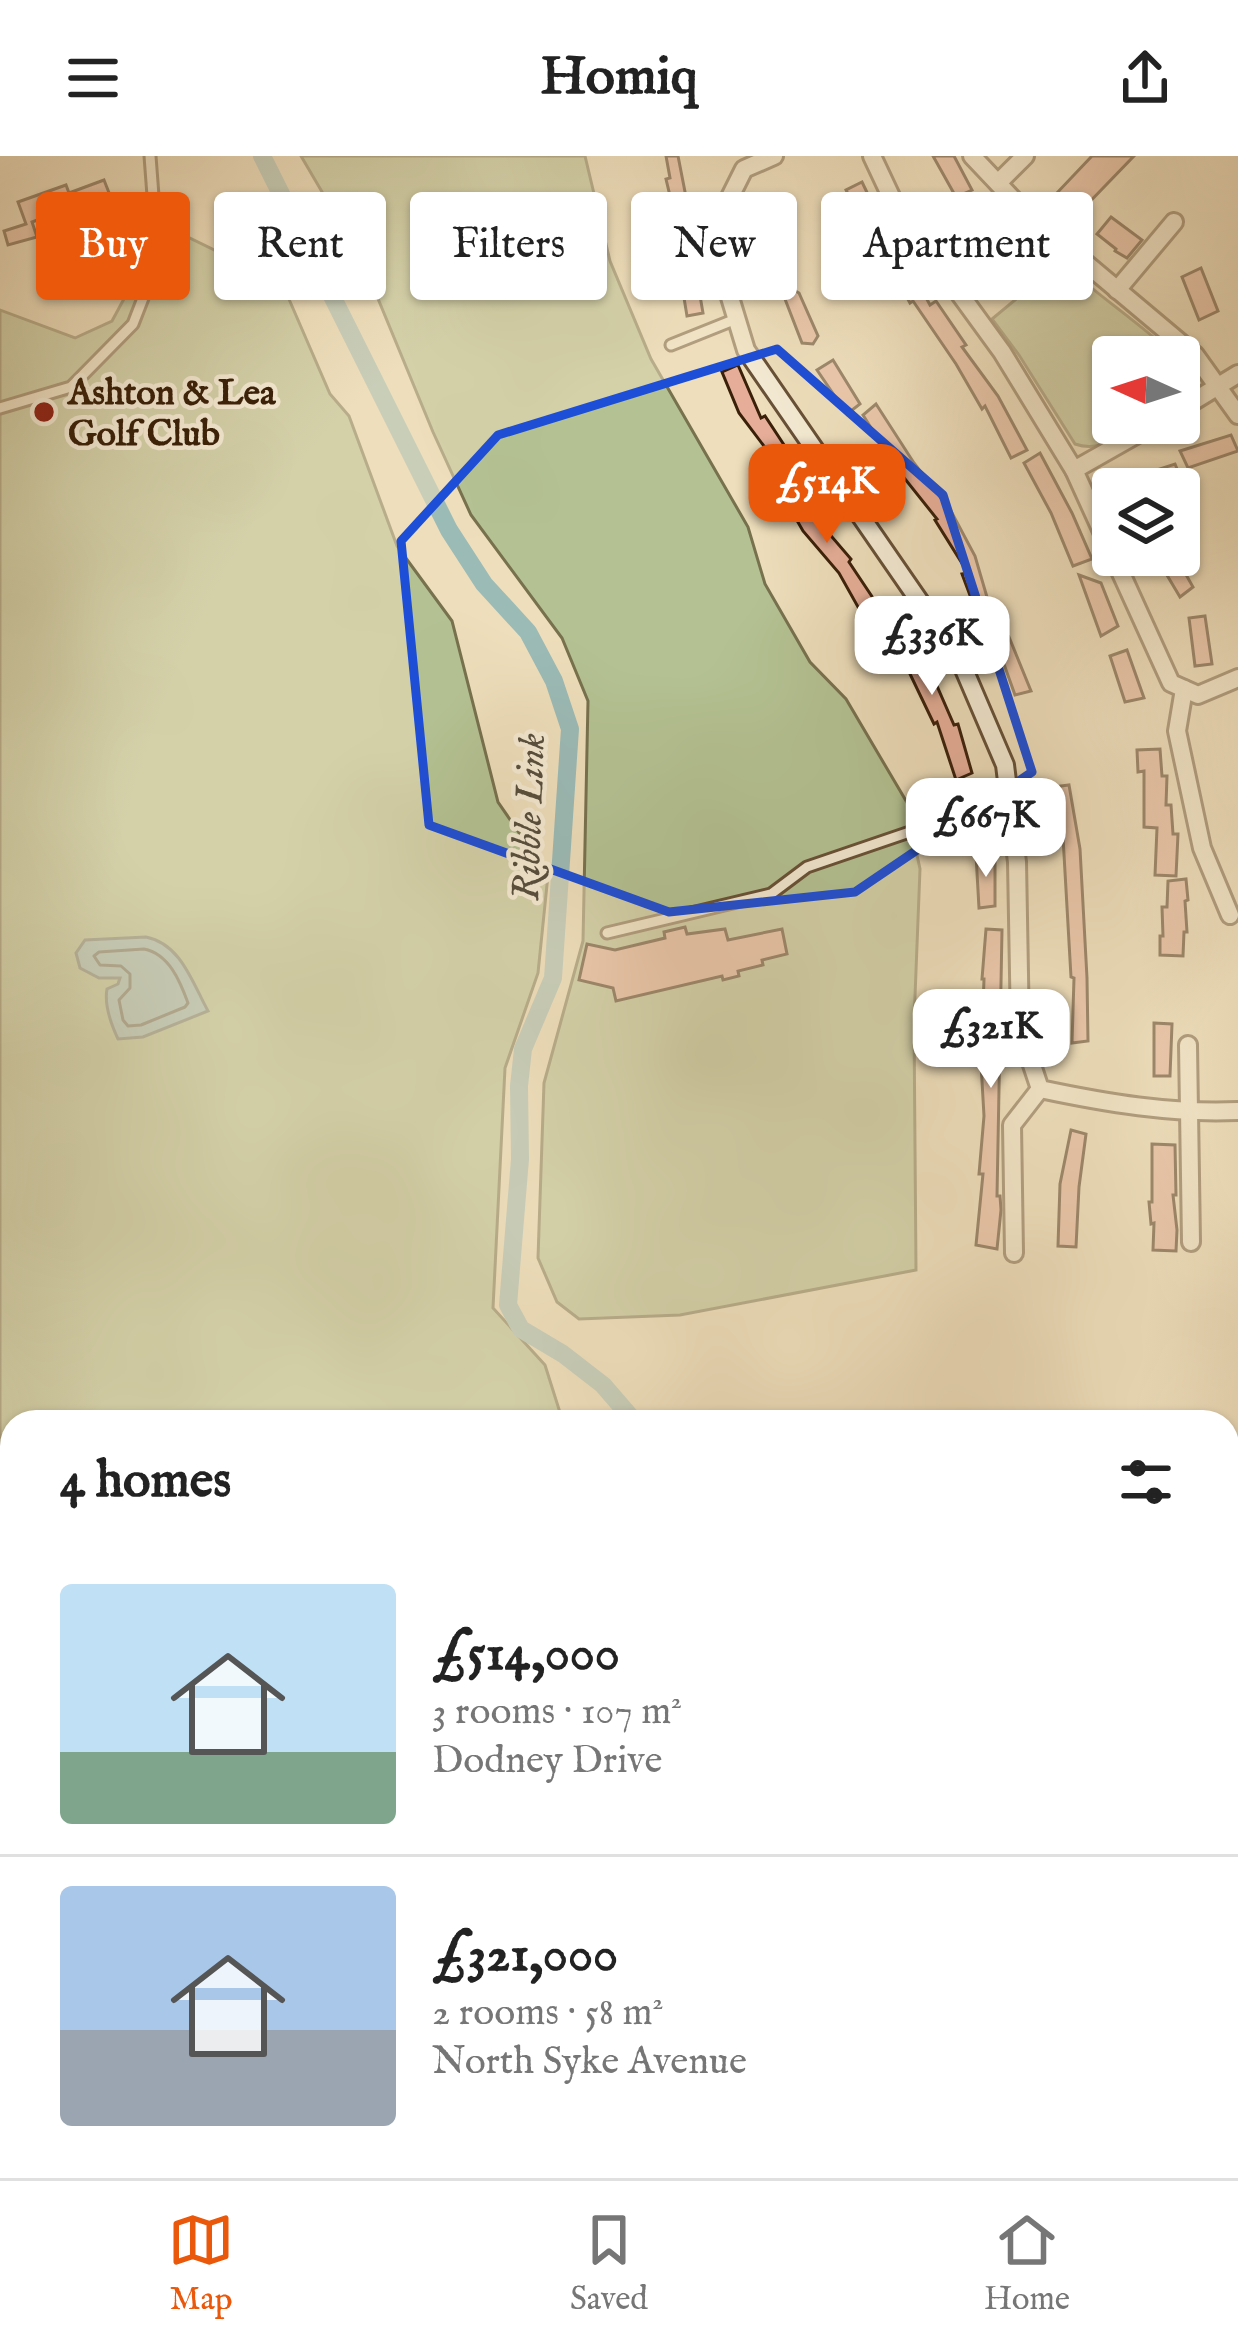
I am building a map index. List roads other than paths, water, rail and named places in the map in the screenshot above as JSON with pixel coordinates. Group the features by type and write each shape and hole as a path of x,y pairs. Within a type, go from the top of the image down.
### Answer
{"street":[{"path":"774,156 741,163 711,235 746,350 960,660 1005,765 1017,862 1020,1029 1040,1089"},
{"path":"872,156 895,205 1002,352 1074,470 1171,683 1198,695 1238,678"},
{"path":"972,156 1026,213 1195,356 1238,416"},
{"path":"998,183 1025,156"},
{"path":"1117,290 1174,221"},
{"path":"1200,398 1238,374"},
{"path":"1074,470 1120,444"},
{"path":"1184,689 1177,731 1202,848 1230,915"},
{"path":"1188,1045 1191,1242"},
{"path":"1040,1089 1189,1113 1238,1111"},
{"path":"1014,1253 1012,1125 1040,1089"}],"lane":[{"path":"0,407 71,387 133,324 145,293 152,250 150,156"},
{"path":"671,344 736,319"},
{"path":"607,933 771,894 807,868 980,808 1010,804"}],"water":[{"path":"146,937 177,956 208,1011 143,1037 118,1039 106,995 120,978 99,978 80,968 76,953 85,940"}],"waterway":[{"name":"Ribble Link","path":"262,156 449,530 484,584 528,632 554,681 570,729 553,978 523,1049 519,1086 520,1159 508,1305 521,1329 603,1385 625,1410"}],"place":[{"name":"Ashton & Lea Golf Club","path":"44,412"}]}
